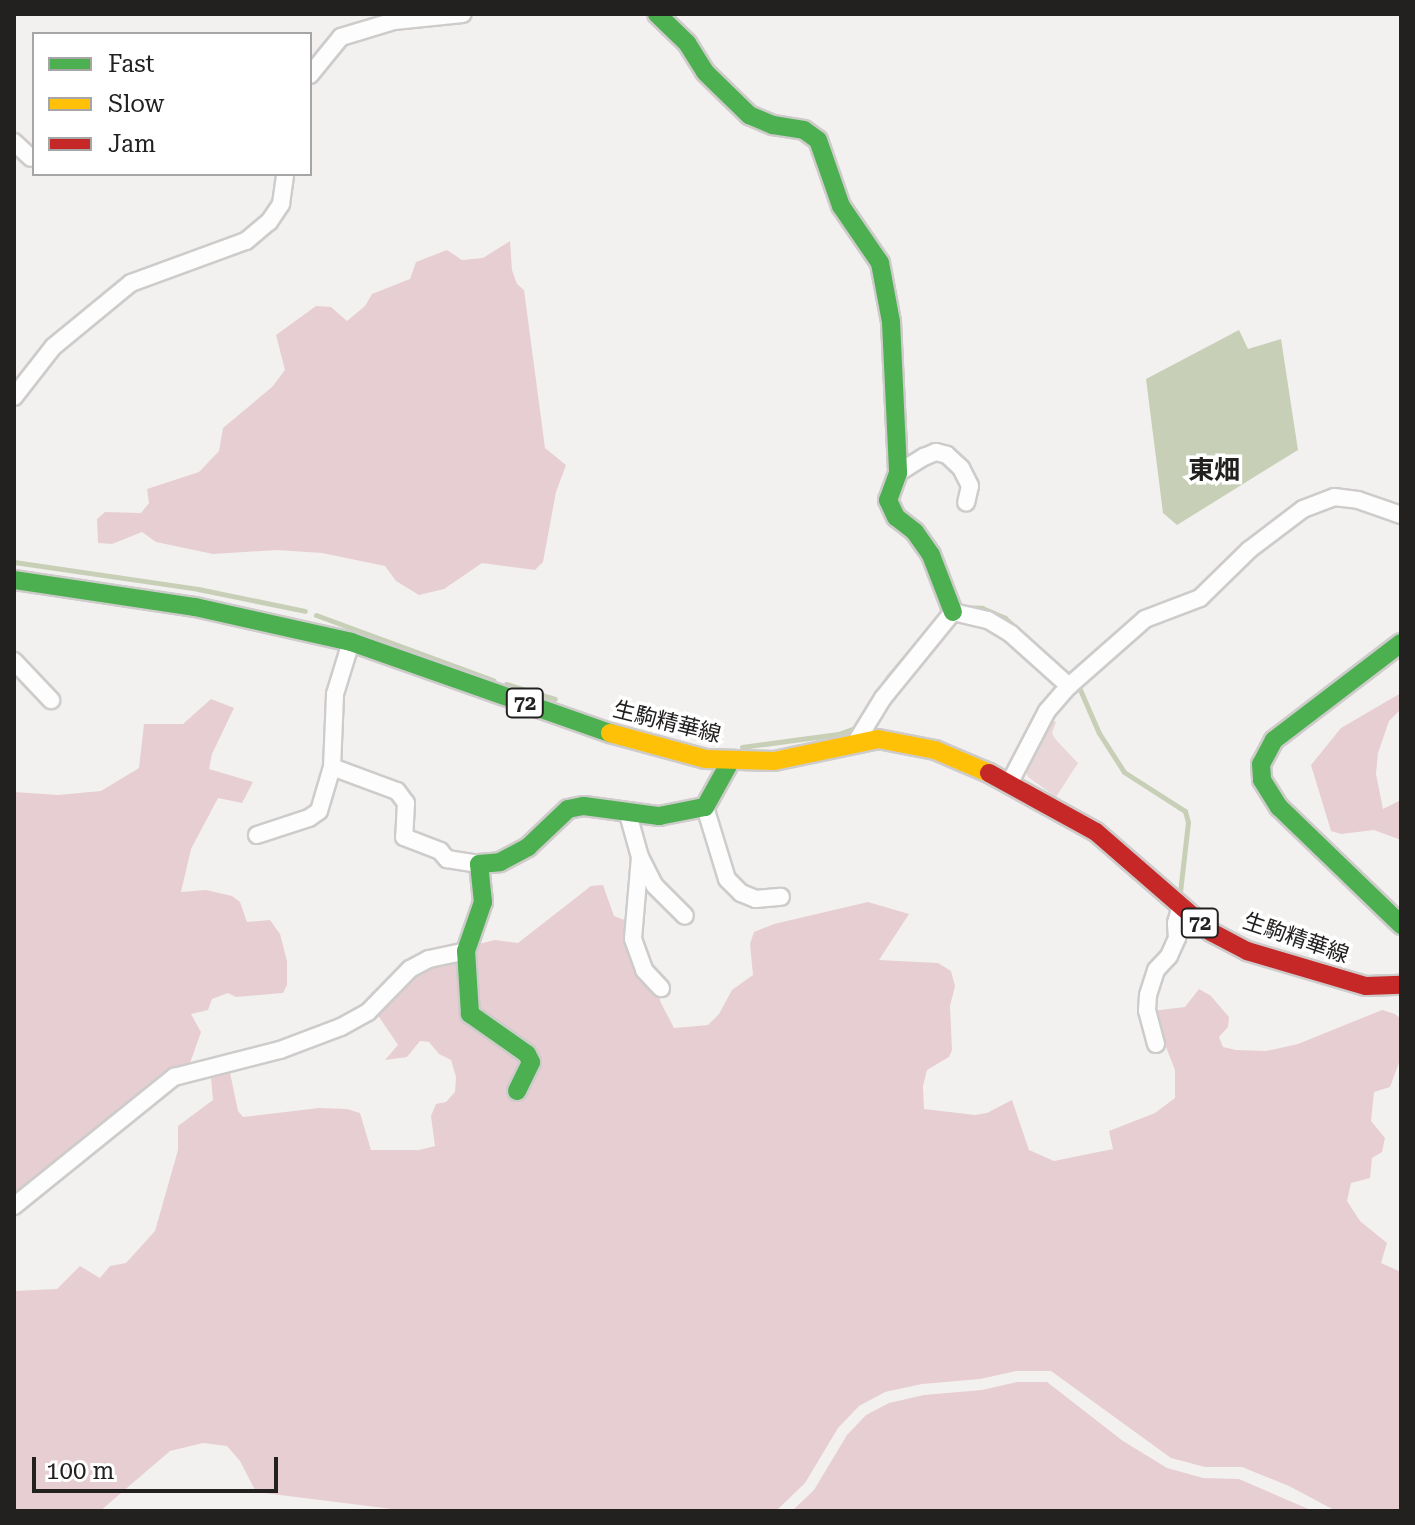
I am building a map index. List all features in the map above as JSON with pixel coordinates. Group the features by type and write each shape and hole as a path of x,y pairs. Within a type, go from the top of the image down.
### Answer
{"main road":[{"path":"657,14 687,43 705,72 749,115 773,125 804,130 818,140 841,206 876,256 886,279 898,473 888,500 891,510 915,532 931,555 953,612"},
{"name":"生駒精華線","path":"14,580 195,607 351,642 597,729 730,762 774,761 856,742 902,741 935,750 1010,782 1096,832 1211,932 1247,951 1366,986 1400,988"},
{"path":"1401,643 1274,740 1264,753 1261,764 1262,780 1279,807 1401,925"},
{"path":"517,1091 531,1062 527,1054 470,1014 466,951 480,919 483,902 479,864 500,862 528,847 568,809 584,806 659,816 705,807 730,762"}],"street":[{"path":"312,73 341,37 394,21 463,14"},
{"path":"14,142 31,158"},
{"path":"14,397 53,347 131,283 246,241 269,222 281,204 285,176"},
{"path":"898,473 936,452 947,455 961,468 970,486 966,503"},
{"path":"1010,782 1047,711 1069,686 1145,619 1200,598 1249,550 1303,509 1334,497 1358,500 1401,515"},
{"path":"856,742 883,698 953,612 988,620 1011,634 1069,686"},
{"path":"257,835 309,818 319,811 332,767 335,694 351,642"},
{"path":"14,661 51,700"},
{"path":"332,767 397,791 406,803 404,837 440,851 447,859 479,864"},
{"path":"705,807 727,879 741,893 756,899 781,897"},
{"path":"628,814 640,857 655,886 685,916"},
{"path":"640,857 633,939 644,970 661,988"},
{"path":"1156,1044 1147,1010 1148,995 1156,970 1169,956 1177,938 1176,923 1181,905"},
{"path":"14,1206 174,1077 280,1050 341,1027 368,1012 410,969 429,959 466,951"}],"shaded area":[{"path":"510,241 512,270 517,284 524,290 545,448 566,465 556,492 543,562 535,570 482,563 444,589 419,595 396,581 385,566 322,553 277,550 213,554 156,542 142,532 112,544 98,543 97,519 105,512 141,513 149,503 147,489 199,472 219,451 223,428 272,387 285,370 276,335 316,306 331,307 347,321 365,306 372,294 410,279 416,262 447,250 462,260 483,258"},
{"path":"1239,330 1248,349 1281,339 1298,450 1177,525 1163,513 1146,379"},
{"path":"1401,693 1401,709 1389,721 1378,753 1376,774 1383,809 1401,800 1401,840 1374,830 1341,834 1331,831 1311,765 1341,728"},
{"path":"211,699 234,708 212,754 209,769 253,782 242,803 218,798 191,849 181,892 206,890 232,896 240,902 247,922 270,920 280,934 287,961 287,985 283,993 236,997 228,993 212,999 208,1010 191,1014 201,1032 184,1080 167,1088 14,1204 14,792 58,795 101,791 139,768 144,724 183,724"},
{"path":"1049,718 1056,722 1052,733 1056,740 1078,763 1056,797 1028,777 1024,765"},
{"path":"603,885 614,916 635,924 661,1003 674,1028 708,1025 719,1014 732,990 753,975 750,944 754,932 774,924 868,902 909,914 879,960 938,963 951,971 955,986 950,1006 952,1050 949,1057 927,1070 923,1086 924,1109 975,1115 987,1113 1012,1100 1029,1150 1054,1161 1113,1149 1109,1131 1155,1113 1175,1098 1175,1070 1152,1011 1185,1007 1199,989 1211,996 1229,1017 1228,1027 1219,1037 1223,1047 1236,1050 1266,1051 1298,1044 1382,1010 1395,1014 1401,1019 1401,1057 1390,1087 1374,1092 1371,1121 1385,1138 1382,1152 1372,1158 1370,1178 1351,1183 1347,1201 1360,1221 1387,1243 1381,1263 1401,1272 1401,1511 1336,1511 1289,1486 1242,1467 1205,1467 1171,1458 1051,1371 1016,1371 885,1392 859,1406 838,1428 805,1483 776,1511 408,1511 256,1492 240,1461 227,1446 203,1443 170,1451 100,1511 14,1511 14,1291 57,1289 80,1266 100,1278 110,1266 126,1263 155,1231 178,1150 178,1126 213,1100 210,1067 228,1063 238,1111 243,1117 319,1108 347,1109 360,1113 371,1150 419,1150 435,1146 431,1116 436,1104 446,1102 455,1092 456,1077 451,1060 439,1054 429,1042 420,1041 407,1057 385,1060 398,1045 371,1005 371,993 385,982 401,977 442,953 495,940 518,943 591,886"},
{"path":"1017,1382 1047,1382 1123,1441 1167,1468 1203,1478 1239,1479 1313,1511 792,1511 814,1490 847,1435 866,1415 889,1403 924,1395 982,1390"}],"waterway":[{"path":"14,562 198,589 305,611"},
{"path":"958,607 982,608 1005,618 1066,673"},
{"path":"316,615 493,680"},
{"path":"742,747 838,734 855,728 888,677 937,619"},
{"path":"506,684 555,699"},
{"path":"1078,685 1099,733 1124,772 1185,811 1188,822 1180,892"}],"traffic: fast":[{"path":"657,14 687,43 705,72 749,115 773,125 804,130 818,140 841,206 880,263 891,322 898,473 888,500 896,517 915,532 931,555 953,612"},
{"path":"14,580 195,607 351,642 610,733"},
{"path":"1401,643 1274,740 1261,764 1262,780 1279,807 1401,925"},
{"path":"517,1091 531,1062 527,1054 470,1014 466,951 483,902 479,864 500,862 528,847 568,809 584,806 659,816 705,807 730,762"}],"traffic: slow":[{"path":"610,733 706,759 774,761 878,739 935,750 989,773"}],"traffic: jam":[{"path":"989,773 1096,832 1211,932 1247,951 1366,986 1401,985"}],"district":[{"name":"東畑","path":"1214,471"}]}
